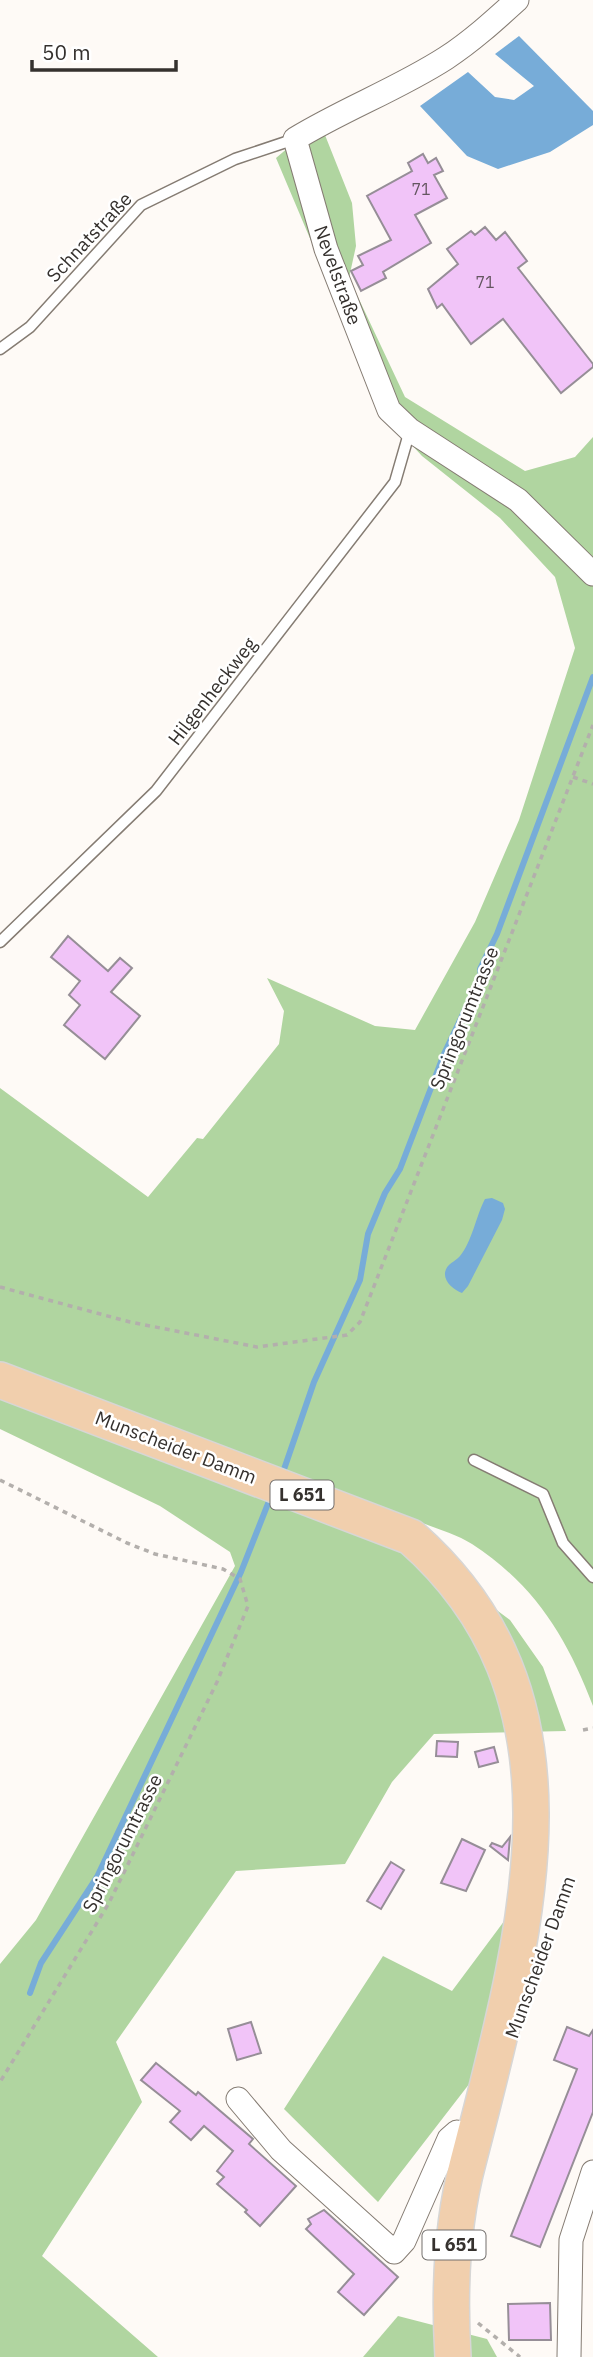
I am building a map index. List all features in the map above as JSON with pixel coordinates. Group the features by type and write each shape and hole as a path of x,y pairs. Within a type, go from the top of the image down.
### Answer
{"main road":[{"name":"Munscheider Damm","path":"0,1380 411,1537 462,1564 504,1596"},
{"name":"Munscheider Damm","path":"453,2357 451,2306 456,2219 477,2135 552,1928"}],"street":[{"path":"295,139 338,113 397,86 447,57 517,0"},
{"name":"Nevelstraße","path":"295,139 326,249 389,410 410,430 518,500 593,574"},
{"path":"238,2099 281,2150 394,2252 404,2241 449,2139 457,2132 477,2135"},
{"path":"569,2357 571,2240 593,2172"}],"lane":[{"name":"Schnatstraße","path":"0,349 30,327 141,205 235,159 295,139"},
{"name":"Hilgenheckweg","path":"0,943 103,845 156,790 191,747 394,482 410,430"},
{"path":"474,1460 543,1494 562,1543 593,1577"}],"path":[{"name":"Springorumtrasse","path":"0,1287 130,1322 257,1346 347,1335 360,1322 593,725"},
{"path":"573,777 593,784"},
{"name":"Springorumtrasse","path":"0,1480 155,1554 223,1569 240,1579 248,1606 217,1682 109,1903 0,2082"},
{"path":"583,1730 593,1728"},
{"path":"451,2306 482,2326 520,2357"}],"green space":[{"path":"323,130 352,203 356,246 349,278 405,397 525,471 575,457 593,437 593,1706 560,1636 531,1595 514,1577 472,1544 417,1521 436,1565 510,1620 543,1667 566,1731 434,1734 392,1782 345,1864 236,1871 116,2042 142,2102 42,2256 158,2357 0,2357 0,1964 36,1920 235,1566 230,1552 160,1506 0,1429 0,1399 252,1495 0,1364 0,1088 148,1197 197,1138 203,1139 279,1044 284,1011 267,978 375,1026 415,1030 475,922 519,820 575,648 555,577 500,518 422,456 385,416 276,158 296,141"},
{"path":"511,1912 473,2079 378,2202 284,2109 383,1956 452,1991"},
{"path":"398,2316 487,2339 497,2357 363,2357"}],"water":[{"path":"519,36 593,111 593,125 550,152 498,169 467,156 420,106 468,72 495,97 514,100 534,86 495,54"},
{"path":"492,1198 503,1203 505,1209 502,1220 462,1293 448,1282 446,1270 464,1250 485,1199"}],"building":[{"path":"423,154 428,163 436,158 443,171 434,175 447,198 415,215 431,243 383,272 386,278 361,291 351,271 363,265 358,256 391,240 367,196 412,171 408,163"},
{"path":"485,227 496,240 505,232 527,261 518,268 593,364 593,367 561,393 503,319 471,344 442,304 437,308 428,289 458,264 447,249 471,231 475,235"},
{"path":"68,936 108,971 120,958 132,968 111,992 140,1016 105,1059 64,1025 80,1005 69,995 80,981 51,957"},
{"path":"437,1741 458,1742 457,1757 436,1756"},
{"path":"494,1747 498,1762 479,1767 475,1752"},
{"path":"510,1837 508,1860 490,1846 492,1843 502,1847"},
{"path":"462,1839 485,1850 466,1891 441,1883"},
{"path":"391,1862 404,1870 381,1909 367,1901"},
{"path":"251,2022 261,2053 237,2060 228,2029"},
{"path":"567,2027 589,2036 593,2030 593,2112 540,2247 511,2236 577,2069 554,2060"},
{"path":"156,2063 196,2095 198,2092 253,2139 249,2144 296,2186 260,2226 245,2212 247,2210 217,2184 224,2177 217,2171 233,2151 204,2126 191,2140 170,2122 180,2111 141,2080"},
{"path":"324,2210 398,2277 364,2315 338,2292 354,2274 306,2229 311,2224 308,2219"},
{"path":"550,2303 551,2340 509,2340 508,2304"}],"waterway":[{"path":"281,1478 314,1382 360,1280 368,1234 385,1193 400,1169 444,1054 481,976 480,969 497,934 593,677"},
{"path":"30,1993 41,1963 97,1877 241,1572 271,1496"}]}
